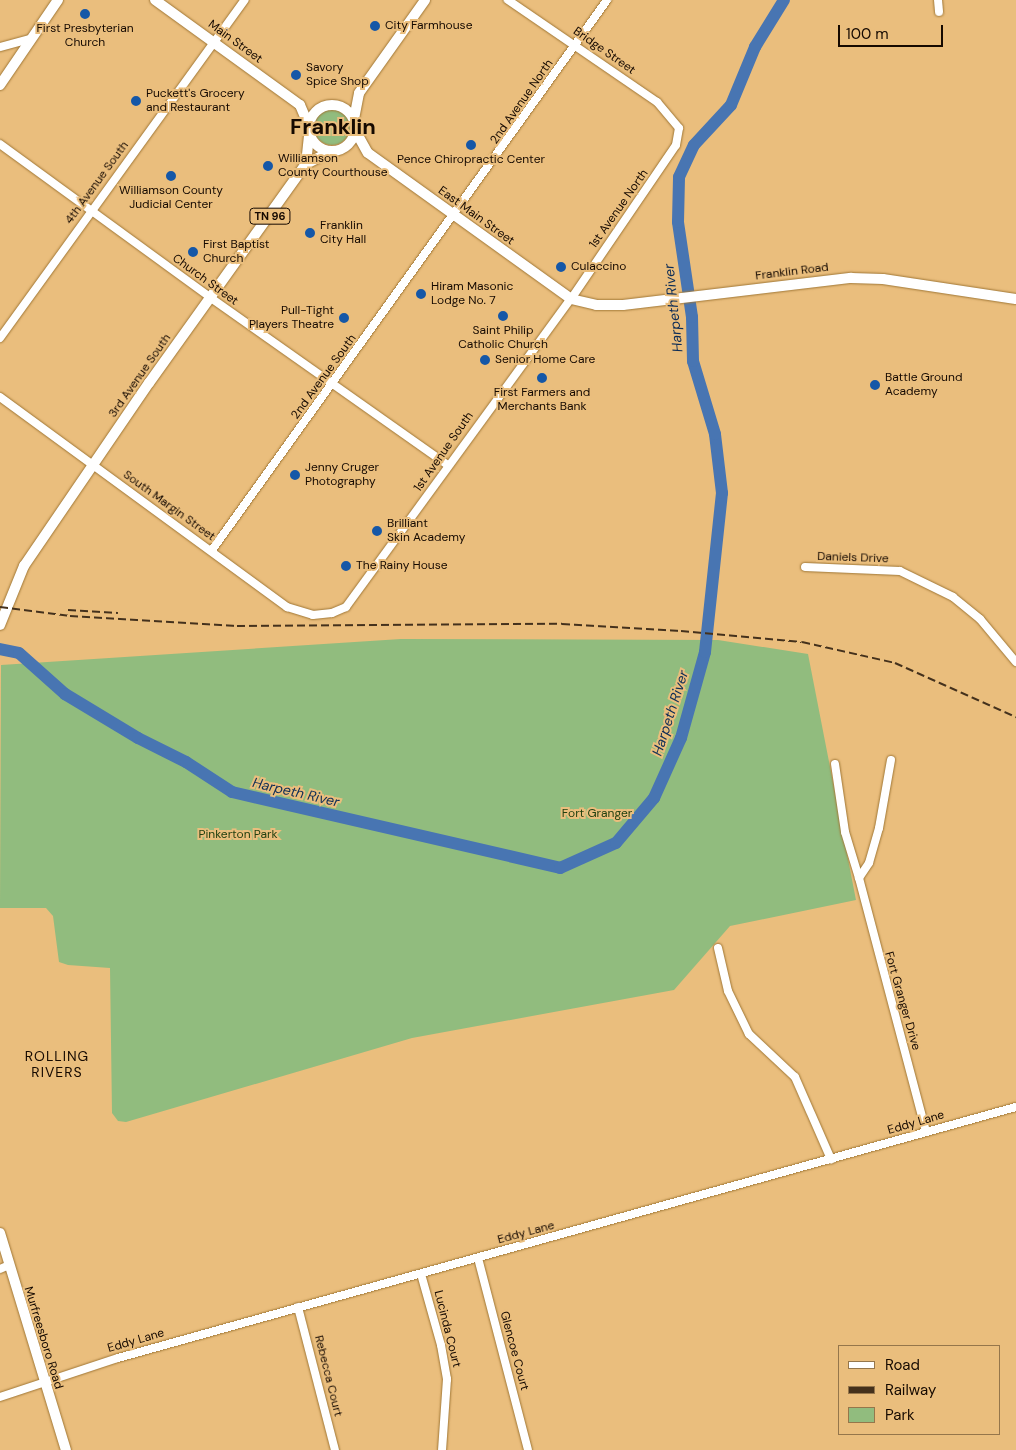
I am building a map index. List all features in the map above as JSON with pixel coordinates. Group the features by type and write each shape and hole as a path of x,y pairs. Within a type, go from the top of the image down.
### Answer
{"main road":[{"path":"0,85 58,0"},
{"name":"Main Street","path":"155,0 300,104"},
{"path":"359,93 335,105 300,104 316,145 331,151 343,148 351,141 355,130 354,119 359,93 425,0"},
{"path":"335,105 347,110 354,119"},
{"path":"306,164 309,128 313,114 322,106"},
{"name":"East Main Street","path":"355,130 368,153 571,299"},
{"name":"East Main Street","path":"343,148 368,153"},
{"name":"3rd Avenue South","path":"0,625 4,611 24,566 93,464 306,164 331,151"},
{"name":"Franklin Road","path":"571,299 596,305 650,302 830,279 857,278 1016,299"},
{"name":"Murfreesboro Road","path":"0,1233 4,1267 66,1450"}],"street":[{"name":"4th Avenue South","path":"0,338 244,0"},
{"name":"Bridge Street","path":"508,0 656,102 679,128"},
{"name":"2nd Avenue North","path":"454,216 607,0"},
{"path":"938,0 939,12"},
{"path":"0,47 30,39"},
{"name":"1st Avenue North","path":"571,299 667,160 676,145 679,128"},
{"name":"Church Street","path":"0,144 211,298 448,465"},
{"name":"2nd Avenue South","path":"212,550 454,216"},
{"name":"1st Avenue South","path":"332,613 346,607 356,595 448,465 571,299"},
{"name":"South Margin Street","path":"0,397 298,613 332,613"},
{"name":"Daniels Drive","path":"805,567 900,571 953,597 980,619 1016,662"},
{"path":"859,878 868,863 880,828 891,760"},
{"name":"Fort Granger Drive","path":"836,764 845,832 926,1131"},
{"path":"718,948 728,991 749,1034 795,1077 831,1159"},
{"name":"Eddy Lane","path":"0,1397 43,1381 298,1307 1016,1107"},
{"name":"Glencoe Court","path":"478,1258 528,1450"},
{"name":"Lucinda Court","path":"421,1274 447,1378 442,1450"},
{"name":"Rebecca Court","path":"298,1307 335,1450"}],"green space":[{"path":"332,109 339,110 345,114 349,120 349,134 345,140 339,144 332,145 325,144 319,140 315,134 314,127 315,120 319,114 325,110"},
{"path":"401,639 718,640 808,654 856,900 730,926 674,990 412,1038 126,1122 118,1121 112,1113 110,968 68,965 59,962 53,916 46,908 0,908 1,665"}],"waterway":[{"name":"Harpeth River","path":"0,649 19,653 65,694 138,738 186,762 232,792 560,868 616,843 654,798 681,738 705,652 722,493 715,434 693,361 692,317 678,222 679,177 694,145 731,105 755,47 784,0"}],"railway":[{"path":"0,607 70,616 237,626 562,624 681,631 802,642 895,663 1016,717"},
{"path":"68,610 118,613"}],"place":[{"name":"First Presbyterian Church","path":"85,14"},
{"name":"City Farmhouse","path":"375,26"},
{"name":"Savory Spice Shop","path":"296,75"},
{"name":"Puckett's Grocery and Restaurant","path":"136,101"},
{"name":"Pence Chiropractic Center","path":"471,145"},
{"name":"Williamson County Courthouse","path":"268,166"},
{"name":"Williamson County Judicial Center","path":"171,176"},
{"name":"Franklin City Hall","path":"310,233"},
{"name":"First Baptist Church","path":"193,252"},
{"name":"Culaccino","path":"561,267"},
{"name":"Hiram Masonic Lodge No. 7","path":"421,294"},
{"name":"Saint Philip Catholic Church","path":"503,316"},
{"name":"Pull-Tight Players Theatre","path":"344,318"},
{"name":"Senior Home Care","path":"485,360"},
{"name":"First Farmers and Merchants Bank","path":"542,378"},
{"name":"Battle Ground Academy","path":"875,385"},
{"name":"Jenny Cruger Photography","path":"295,475"},
{"name":"Brilliant Skin Academy","path":"377,531"},
{"name":"The Rainy House","path":"346,566"}],"district":[{"name":"Franklin","path":"333,127"},
{"name":"ROLLING RIVERS","path":"57,1064"}],"park label":[{"name":"Fort Granger","path":"597,814"},
{"name":"Pinkerton Park","path":"238,835"}]}
